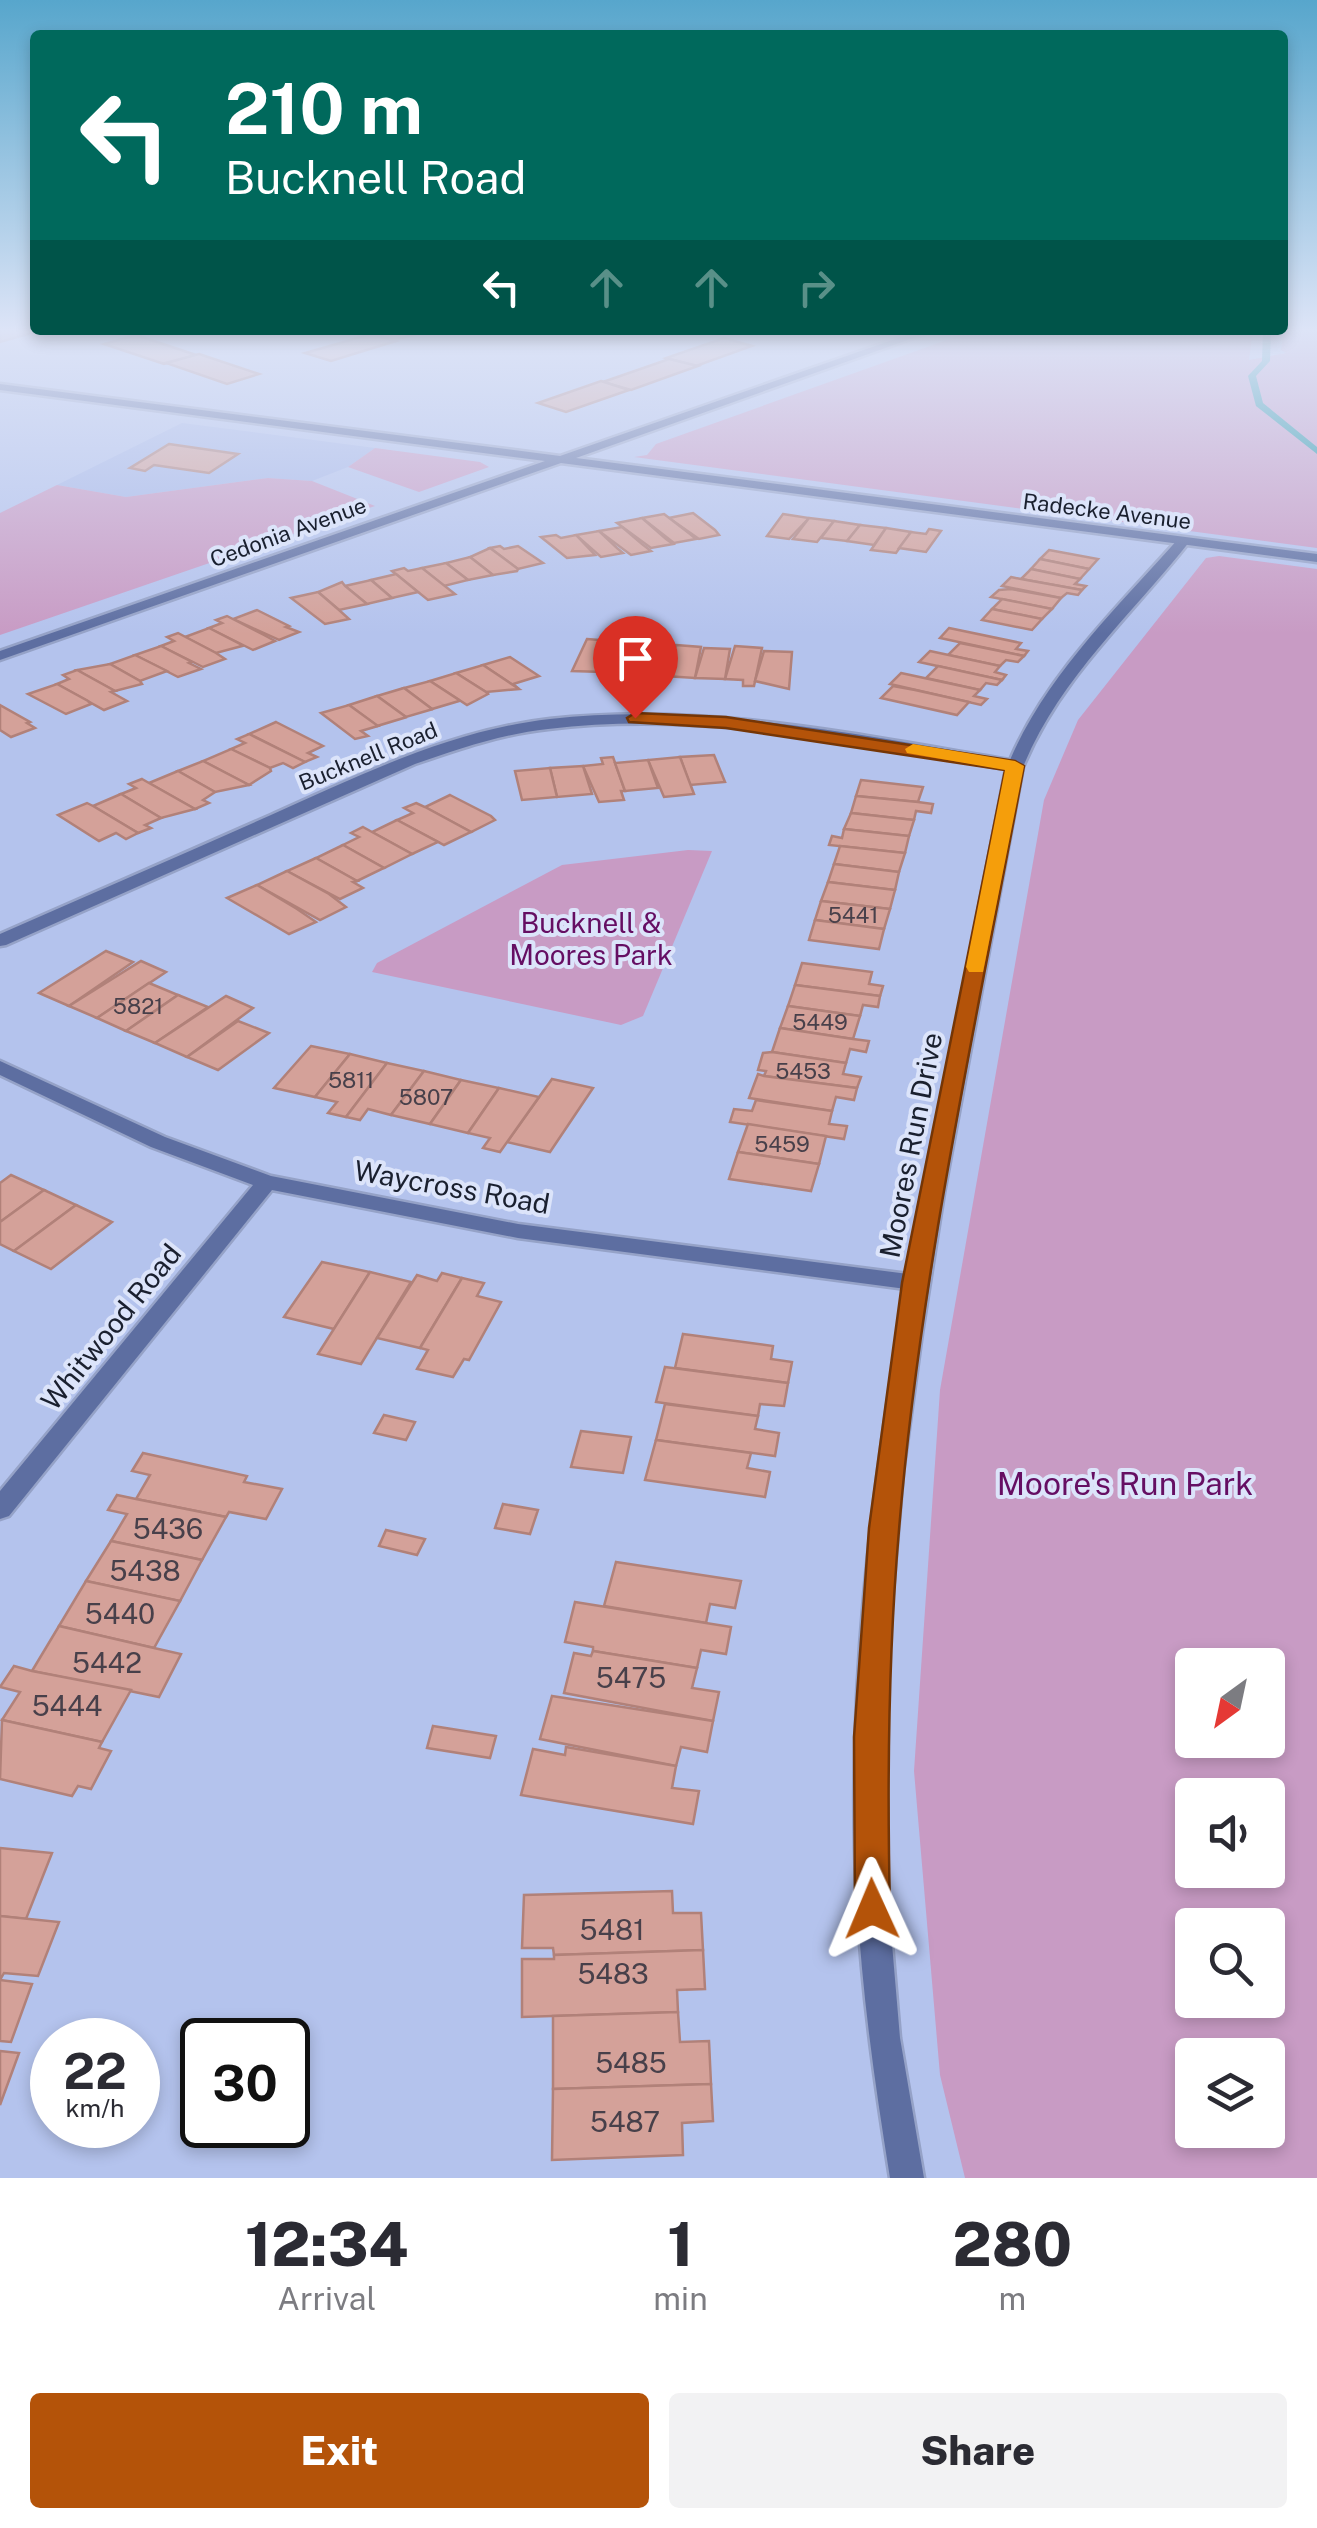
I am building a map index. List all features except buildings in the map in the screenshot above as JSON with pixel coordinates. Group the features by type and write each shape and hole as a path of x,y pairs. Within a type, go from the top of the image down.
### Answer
{"street":[{"name":"Radecke Avenue","path":"345,431 1317,558"},
{"name":"Cedonia Avenue","path":"0,656 641,431"},
{"name":"Moores Run Drive","path":"907,2178 896,2126 873,1944 870,1737 884,1528 915,1283 1015,766 1068,676 1184,541"},
{"name":"Bucknell Road","path":"0,941 407,761 544,724 644,718 726,722 1015,766"},
{"name":"Waycross Road","path":"0,1067 158,1142 266,1182 518,1231 915,1283"},
{"name":"Whitwood Road","path":"0,1509 266,1182"}],"shaded area":[{"path":"167,431 241,431 375,448 348,467 312,481 268,478 126,497 57,485"}],"green space":[{"path":"693,431 1317,431 1317,548 634,457 647,455 656,444"},
{"path":"375,448 480,462 489,467 419,492 348,467"},
{"path":"268,478 312,481 375,506 0,635 0,513 57,485 126,497"},
{"name":"Moore's Run Park","path":"1219,556 1317,569 1317,2178 965,2178 940,2075 914,1771 940,1390 1044,800 1078,720 1206,558"},
{"name":"Bucknell & Moores Park","path":"688,850 712,851 643,1016 621,1025 372,972 377,963 562,865"}],"waterway":[{"path":"1292,431 1317,451"}],"slow traffic":[{"path":"913,749 1015,766 976,967"}],"route":[{"path":"635,718 726,722 1015,766 915,1283 884,1528 870,1737 872,1909"}]}
